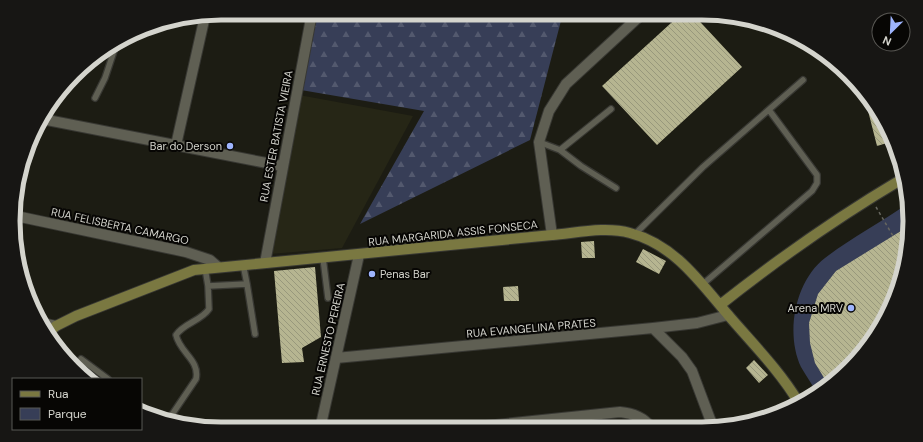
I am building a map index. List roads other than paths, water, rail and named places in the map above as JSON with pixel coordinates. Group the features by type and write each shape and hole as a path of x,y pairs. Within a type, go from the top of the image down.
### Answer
{"street":[{"name":"RUA ESTER BATISTA VIEIRA","path":"264,263 311,20"},
{"path":"552,235 539,142 549,111 566,84 635,20"},
{"path":"176,145 204,21"},
{"path":"47,120 282,166"},
{"path":"720,305 759,274 832,222 899,182"},
{"name":"RUA FELISBERTA CAMARGO","path":"20,217 186,252 210,260 217,266"},
{"name":"RUA MARGARIDA ASSIS FONSECA","path":"53,329 194,270 205,268 608,231 635,234 655,242 673,254 703,284 785,382 796,398"},
{"name":"RUA ERNESTO PEREIRA","path":"322,422 359,255"},
{"name":"RUA EVANGELINA PRATES","path":"336,358 653,328 697,323 728,315"},
{"path":"653,328 682,357 692,371 711,422"},
{"path":"530,422 620,412 629,413 640,418 644,422"},
{"path":"578,422 583,417"},
{"path":"583,417 583,422"}],"lane":[{"path":"95,98 105,78 114,51"},
{"path":"635,234 703,167 803,80"},
{"path":"560,150 611,109"},
{"path":"703,284 812,191 817,184 817,174 769,110"},
{"path":"539,142 560,150 616,188"},
{"path":"323,258 328,298"},
{"path":"244,264 255,334"},
{"path":"171,416 196,379 197,372 194,363 178,344 176,336 179,331 204,315 209,309 208,286 205,268"},
{"path":"208,286 247,284"},
{"path":"81,359 107,378"}],"place":[{"name":"Bar do Derson","path":"230,146"},
{"name":"Penas Bar","path":"372,274"},
{"name":"Arena MRV","path":"851,308"}]}
